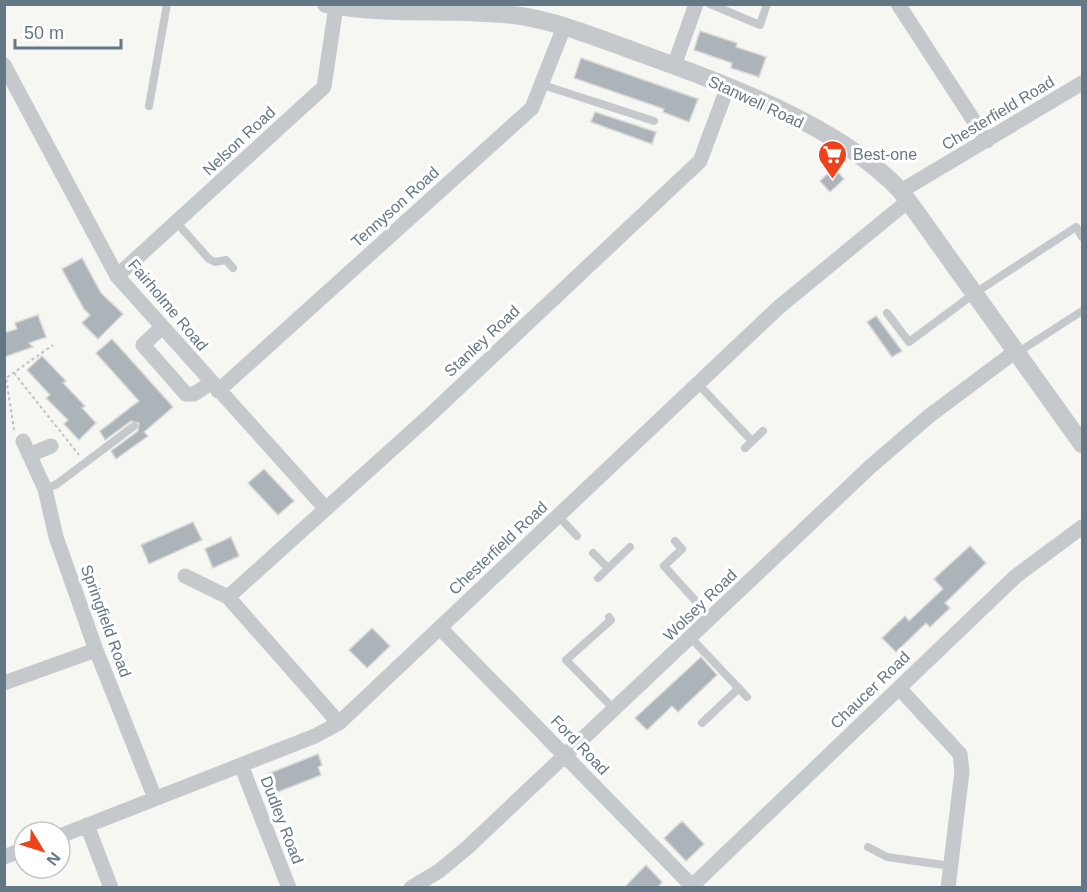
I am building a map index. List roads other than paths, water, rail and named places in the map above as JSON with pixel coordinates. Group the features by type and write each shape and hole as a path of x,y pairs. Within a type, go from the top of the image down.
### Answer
{"street":[{"path":"674,66 696,4"},
{"path":"898,4 987,141"},
{"name":"Stanwell Road","path":"331,5 430,8 522,16 564,27 728,86 786,112 826,135 886,176 905,196 1083,444"},
{"name":"Nelson Road","path":"117,276 324,87 331,5"},
{"name":"Tennyson Road","path":"215,387 532,108 564,27"},
{"name":"Fairholme Road","path":"4,65 117,276 161,328 326,509"},
{"name":"Chesterfield Road","path":"72,831 315,736 339,723 779,307 905,196 987,141 1083,83"},
{"name":"Stanley Road","path":"228,597 326,509 700,161 728,86"},
{"path":"161,328 143,345 186,394 194,394 215,387"},
{"name":"Wolsey Road","path":"411,888 439,871 468,847 928,416 1017,352"},
{"name":"Springfield Road","path":"51,446 26,448 45,489 56,537 96,650 154,798"},
{"name":"Chaucer Road","path":"692,887 1016,576 1083,527"},
{"path":"186,576 228,597 339,723"},
{"name":"Ford Road","path":"440,628 692,887"},
{"path":"4,683 96,650"},
{"path":"899,688 960,754 962,771 948,888"},
{"name":"Dudley Road","path":"241,765 289,888"},
{"path":"87,825 111,888"}],"lane":[{"path":"149,106 167,4"},
{"path":"710,4 760,25 767,4"},
{"path":"543,85 654,121"},
{"path":"177,223 209,259 215,262 226,260 233,268"},
{"path":"887,313 909,342 975,293 1076,227 1083,237"},
{"path":"1017,352 1083,311"},
{"path":"698,384 752,441"},
{"path":"45,489 57,484 134,426"},
{"path":"745,448 763,431"},
{"path":"558,516 577,536"},
{"path":"675,541 682,549 664,566 711,618"},
{"path":"598,578 630,547"},
{"path":"593,553 608,568"},
{"path":"609,617 611,620 566,660 615,710"},
{"path":"691,638 747,697"},
{"path":"702,723 739,688"},
{"path":"868,847 887,857 951,866"}],"place":[{"name":"Best-one","path":"832,180"}]}
